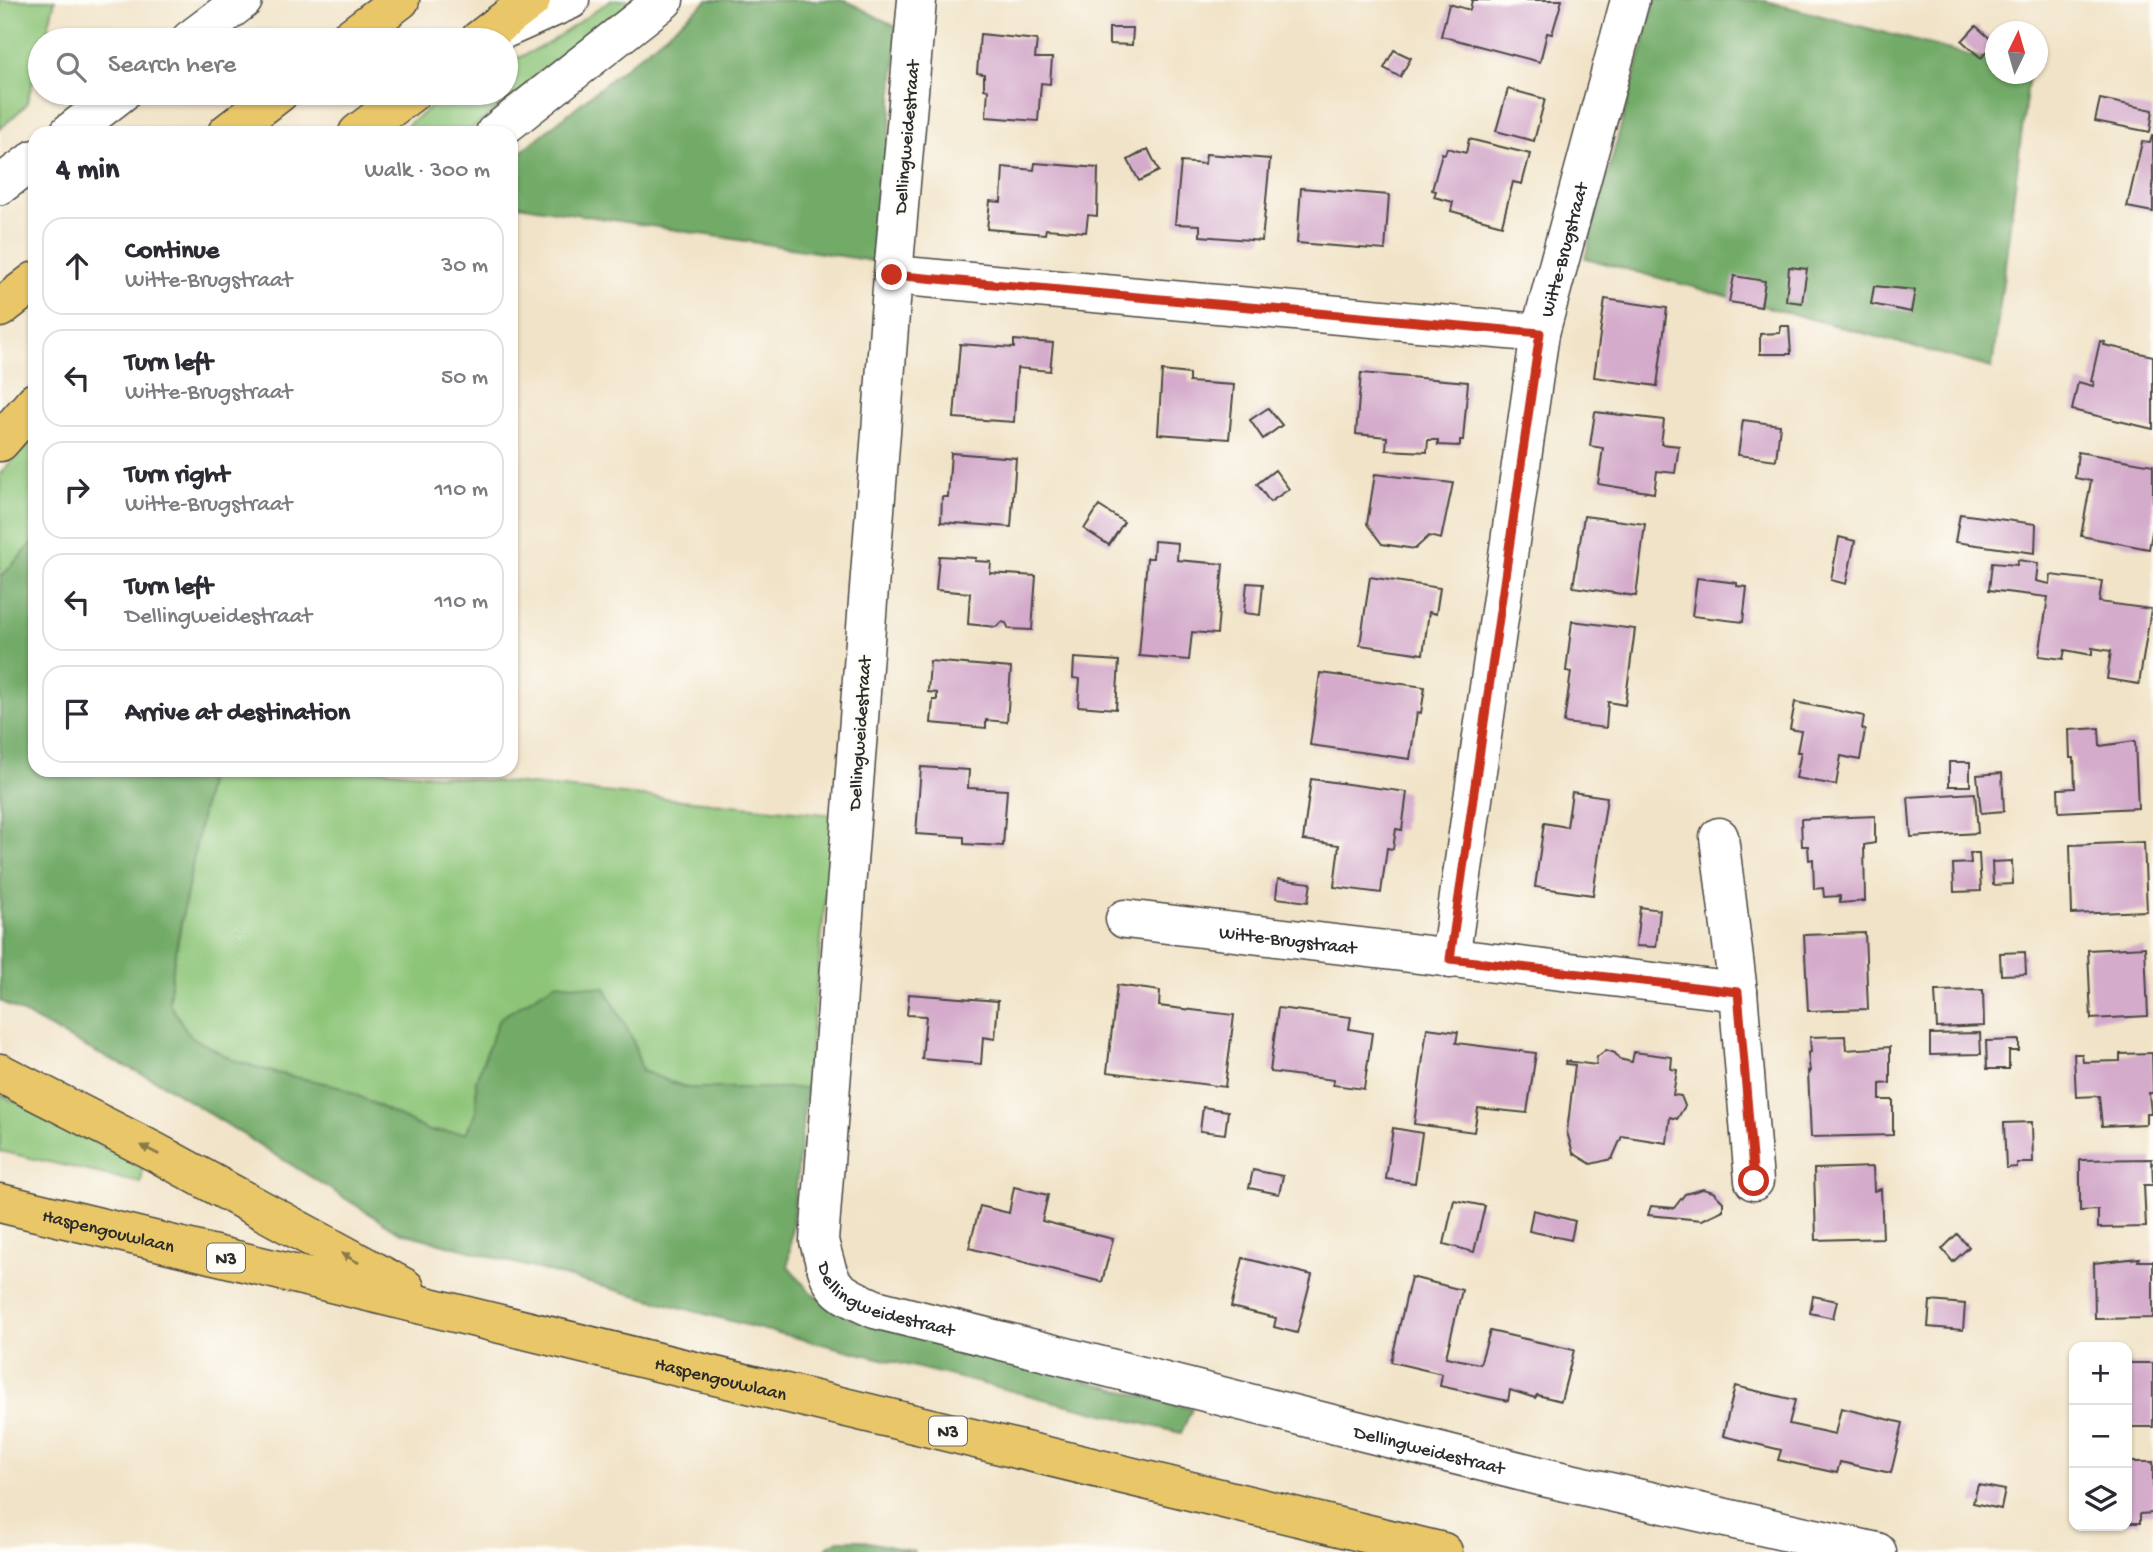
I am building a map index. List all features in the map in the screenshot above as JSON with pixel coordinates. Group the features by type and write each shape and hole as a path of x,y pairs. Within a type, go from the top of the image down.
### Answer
{"main road":[{"path":"363,28 400,0"},
{"path":"495,28 531,0"},
{"path":"236,126 263,105"},
{"path":"367,126 395,105"},
{"path":"0,308 28,286"},
{"path":"0,405 28,385"},
{"path":"0,442 28,410"},
{"path":"0,1073 155,1153 453,1314"},
{"name":"Haspengouwlaan","path":"0,1203 1443,1552"}],"street":[{"path":"206,28 243,0"},
{"path":"506,28 570,0"},
{"path":"504,126 664,0"},
{"name":"Dellingweidestraat","path":"916,0 892,275 819,1241 830,1281 843,1295 889,1312 1539,1476 1877,1552"},
{"name":"Witte-Brugstraat","path":"1450,959 1540,333 1630,0"},
{"path":"78,126 105,105"},
{"path":"0,186 28,164"},
{"path":"892,275 1540,333"},
{"path":"1719,837 1738,992 1754,1181"},
{"name":"Witte-Brugstraat","path":"1125,919 1738,992"}],"green space":[{"path":"0,0 55,0 48,28 28,28 26,105 0,129"},
{"path":"611,0 639,0 518,93 518,58 549,43"},
{"path":"708,0 845,0 898,28 879,262 518,205 518,154"},
{"path":"1655,0 1762,0 1985,59 1985,84 2028,84 1992,368 1585,258"},
{"path":"433,105 502,105 475,126 406,126"},
{"path":"28,443 28,548 0,578 0,474"},
{"path":"28,548 28,777 209,777 172,971 169,1003 190,1036 233,1060 272,1072 338,1086 429,1131 466,1133 476,1112 476,1080 499,1019 556,983 605,988 632,1038 642,1071 687,1088 806,1088 788,1266 809,1291 854,1320 1192,1409 1181,1433 757,1328 399,1232 159,1082 95,1052 0,1001 0,578"},
{"path":"209,777 451,777 834,815 806,1088 687,1088 642,1071 632,1038 476,1080 476,1112 466,1133 429,1131 388,1113 233,1060 190,1036 169,1004 172,971"},
{"path":"0,1094 143,1167 141,1183 0,1151"},
{"path":"838,1540 860,1540 915,1552 824,1552"}],"building":[{"path":"1472,0 1562,0 1552,34 1547,33 1540,62 1441,36 1449,4 1470,10"},
{"path":"1976,26 1985,34 1985,54 1981,58 1962,41"},
{"path":"1109,28 1133,28 1132,45 1109,44"},
{"path":"980,34 1037,40 1035,58 1052,58 1050,84 1041,83 1038,121 986,117 988,90 984,89 984,74 977,73"},
{"path":"1394,50 1411,58 1400,77 1384,68"},
{"path":"1508,89 1545,99 1534,141 1496,131"},
{"path":"2100,99 2153,110 2150,132 2095,121"},
{"path":"2152,136 2153,212 2127,207 2142,142 2150,143"},
{"path":"1469,139 1530,154 1522,184 1513,182 1502,225 1451,211 1453,202 1434,197 1436,191 1432,190 1442,153 1445,154 1447,148 1466,153"},
{"path":"1148,149 1159,171 1139,181 1128,160"},
{"path":"1206,154 1270,159 1262,241 1200,236 1200,225 1175,224 1181,162 1205,164"},
{"path":"1035,163 1098,168 1097,216 1088,215 1086,232 1046,229 1045,234 987,229 990,201 1001,202 1003,167 1034,170"},
{"path":"1301,188 1389,195 1385,250 1297,243"},
{"path":"1789,267 1807,269 1802,303 1786,301"},
{"path":"1734,276 1765,281 1761,307 1729,302"},
{"path":"1874,286 1915,290 1911,312 1871,304"},
{"path":"1605,299 1667,308 1657,386 1594,377"},
{"path":"1780,326 1789,326 1791,354 1760,354 1760,334 1780,333"},
{"path":"1014,340 1053,343 1050,371 1017,368 1014,422 954,418 960,344 1014,348"},
{"path":"2100,341 2105,342 2104,345 2153,356 2153,429 2072,410 2078,382 2093,386 2094,382 2091,381"},
{"path":"1162,371 1189,374 1189,382 1234,385 1229,439 1158,434"},
{"path":"1361,373 1468,382 1463,440 1460,440 1460,446 1438,445 1438,440 1428,440 1427,452 1386,450 1387,437 1356,434"},
{"path":"1268,408 1282,425 1263,439 1250,420"},
{"path":"1595,412 1664,420 1661,444 1679,446 1675,473 1657,471 1654,493 1598,484 1603,448 1590,446"},
{"path":"1743,420 1780,425 1776,460 1738,455"},
{"path":"2078,452 2153,465 2153,527 2149,549 2081,536 2091,481 2075,478"},
{"path":"951,453 1016,458 1011,527 941,522 942,497 948,497"},
{"path":"1275,470 1289,489 1270,502 1257,484"},
{"path":"1375,474 1453,483 1441,539 1429,536 1415,549 1382,544 1367,524"},
{"path":"1099,506 1124,522 1109,545 1084,529"},
{"path":"1960,514 2036,524 2035,553 1955,542"},
{"path":"1584,516 1645,524 1636,596 1573,587"},
{"path":"1839,537 1855,541 1846,584 1831,580"},
{"path":"1154,541 1178,543 1177,560 1223,564 1217,634 1192,632 1189,660 1139,656 1147,558 1153,558"},
{"path":"939,556 976,558 975,561 991,562 990,573 1036,576 1032,630 1009,629 1006,623 1002,622 996,627 968,624 970,593 936,590"},
{"path":"2018,560 2038,563 2036,581 2050,584 2051,575 2102,581 2099,602 2151,609 2139,684 2107,679 2111,651 2092,648 2092,655 2065,650 2063,659 2039,656 2048,597 1989,590 1992,563 2017,565"},
{"path":"1370,577 1440,588 1436,614 1429,612 1423,654 1360,645"},
{"path":"1697,578 1737,583 1737,586 1747,587 1743,622 1692,616"},
{"path":"1247,583 1263,584 1260,615 1244,613"},
{"path":"1572,621 1635,629 1625,705 1608,702 1606,728 1564,723 1571,672 1566,671"},
{"path":"1074,658 1119,661 1116,709 1078,706 1080,679 1073,678"},
{"path":"930,661 1011,668 1007,722 986,720 986,728 931,723 933,700 937,700 937,693 928,692"},
{"path":"1320,673 1425,687 1421,713 1417,712 1410,759 1310,745"},
{"path":"1795,702 1864,716 1862,729 1865,730 1860,760 1841,756 1836,785 1796,778 1801,752 1797,752 1801,731 1790,729"},
{"path":"2099,728 2100,746 2135,741 2138,808 2059,812 2058,789 2075,788 2069,730"},
{"path":"1949,762 1970,762 1970,786 1949,786"},
{"path":"921,767 969,770 968,788 1007,790 1003,846 964,844 964,837 916,834"},
{"path":"2002,773 2004,811 1981,813 1977,775"},
{"path":"1311,779 1407,792 1402,830 1396,829 1393,849 1387,848 1381,893 1334,887 1339,845 1303,840"},
{"path":"1572,792 1607,797 1593,895 1535,887 1544,823 1567,827"},
{"path":"1975,793 1978,833 1911,837 1908,797"},
{"path":"1875,816 1875,843 1864,845 1865,901 1840,903 1840,896 1824,897 1823,888 1814,889 1813,859 1809,860 1808,846 1802,846 1801,819"},
{"path":"2144,842 2147,911 2072,914 2070,845"},
{"path":"1970,853 1979,853 1981,891 1954,892 1953,864 1971,863"},
{"path":"2012,861 2013,884 1993,885 1992,862"},
{"path":"1278,879 1311,883 1308,902 1276,898"},
{"path":"1640,907 1660,910 1656,947 1636,946"},
{"path":"1865,933 1868,1009 1808,1011 1804,935"},
{"path":"2145,947 2148,1016 2091,1019 2088,950"},
{"path":"2025,952 2026,974 2001,975 2000,953"},
{"path":"1117,985 1160,991 1159,1006 1234,1015 1225,1087 1107,1072"},
{"path":"1983,990 1984,1026 1937,1028 1935,991"},
{"path":"909,994 998,1001 995,1039 983,1037 981,1064 922,1059 926,1016 907,1015"},
{"path":"1278,1008 1351,1017 1349,1029 1372,1033 1364,1089 1333,1085 1334,1080 1270,1072"},
{"path":"1427,1028 1458,1032 1456,1043 1536,1053 1527,1113 1478,1108 1474,1132 1414,1124"},
{"path":"1980,1033 1981,1054 1930,1055 1930,1034"},
{"path":"1845,1036 1846,1050 1890,1047 1890,1083 1880,1084 1880,1100 1893,1100 1893,1135 1811,1137 1808,1071 1810,1072 1810,1037"},
{"path":"2019,1040 2019,1051 2009,1051 2009,1069 1987,1069 1986,1041"},
{"path":"1606,1050 1615,1053 1619,1059 1632,1062 1634,1052 1672,1057 1671,1069 1677,1070 1673,1095 1681,1096 1685,1106 1677,1119 1670,1117 1667,1143 1622,1136 1612,1159 1591,1164 1573,1153 1567,1132 1575,1065 1565,1064 1566,1061 1596,1065 1597,1057"},
{"path":"2152,1053 2153,1093 2149,1093 2151,1113 2146,1113 2146,1124 2102,1126 2099,1096 2076,1097 2074,1054 2082,1054 2083,1062 2120,1061 2120,1054"},
{"path":"1203,1107 1228,1111 1225,1134 1200,1131"},
{"path":"2032,1122 2033,1163 2017,1163 2017,1167 2006,1168 2004,1123"},
{"path":"1393,1128 1422,1133 1415,1183 1386,1179"},
{"path":"2152,1159 2153,1185 2144,1185 2146,1227 2098,1228 2098,1210 2080,1211 2080,1160"},
{"path":"1873,1167 1874,1191 1881,1189 1883,1238 1816,1240 1814,1169"},
{"path":"1253,1170 1283,1176 1279,1194 1249,1188"},
{"path":"1014,1187 1048,1195 1042,1221 1113,1239 1102,1282 969,1248 980,1206 1009,1213"},
{"path":"1703,1189 1713,1192 1723,1202 1723,1210 1702,1220 1648,1215 1651,1206 1674,1208 1685,1194"},
{"path":"1454,1200 1485,1206 1474,1252 1444,1244"},
{"path":"1533,1210 1575,1221 1571,1240 1529,1231"},
{"path":"1957,1234 1969,1247 1953,1262 1942,1249"},
{"path":"1243,1258 1312,1275 1297,1333 1274,1327 1276,1318 1231,1307"},
{"path":"2139,1258 2138,1261 2153,1261 2153,1318 2095,1319 2094,1263"},
{"path":"1411,1277 1462,1290 1446,1357 1480,1364 1490,1331 1574,1350 1561,1401 1537,1395 1535,1398 1510,1390 1508,1401 1440,1386 1442,1374 1391,1362"},
{"path":"1813,1296 1837,1301 1833,1318 1810,1313"},
{"path":"1930,1301 1965,1304 1963,1330 1928,1327"},
{"path":"2132,1363 2153,1363 2153,1427 2132,1427"},
{"path":"1735,1386 1795,1400 1789,1424 1835,1434 1841,1408 1903,1423 1891,1473 1840,1462 1837,1473 1778,1460 1781,1450 1723,1436"},
{"path":"2132,1462 2153,1462 2153,1513 2140,1514 2140,1523 2132,1523"},
{"path":"1978,1485 2005,1490 2001,1509 1973,1503"}],"route":[{"path":"892,275 1540,333 1450,959 1738,992 1754,1181"}]}
